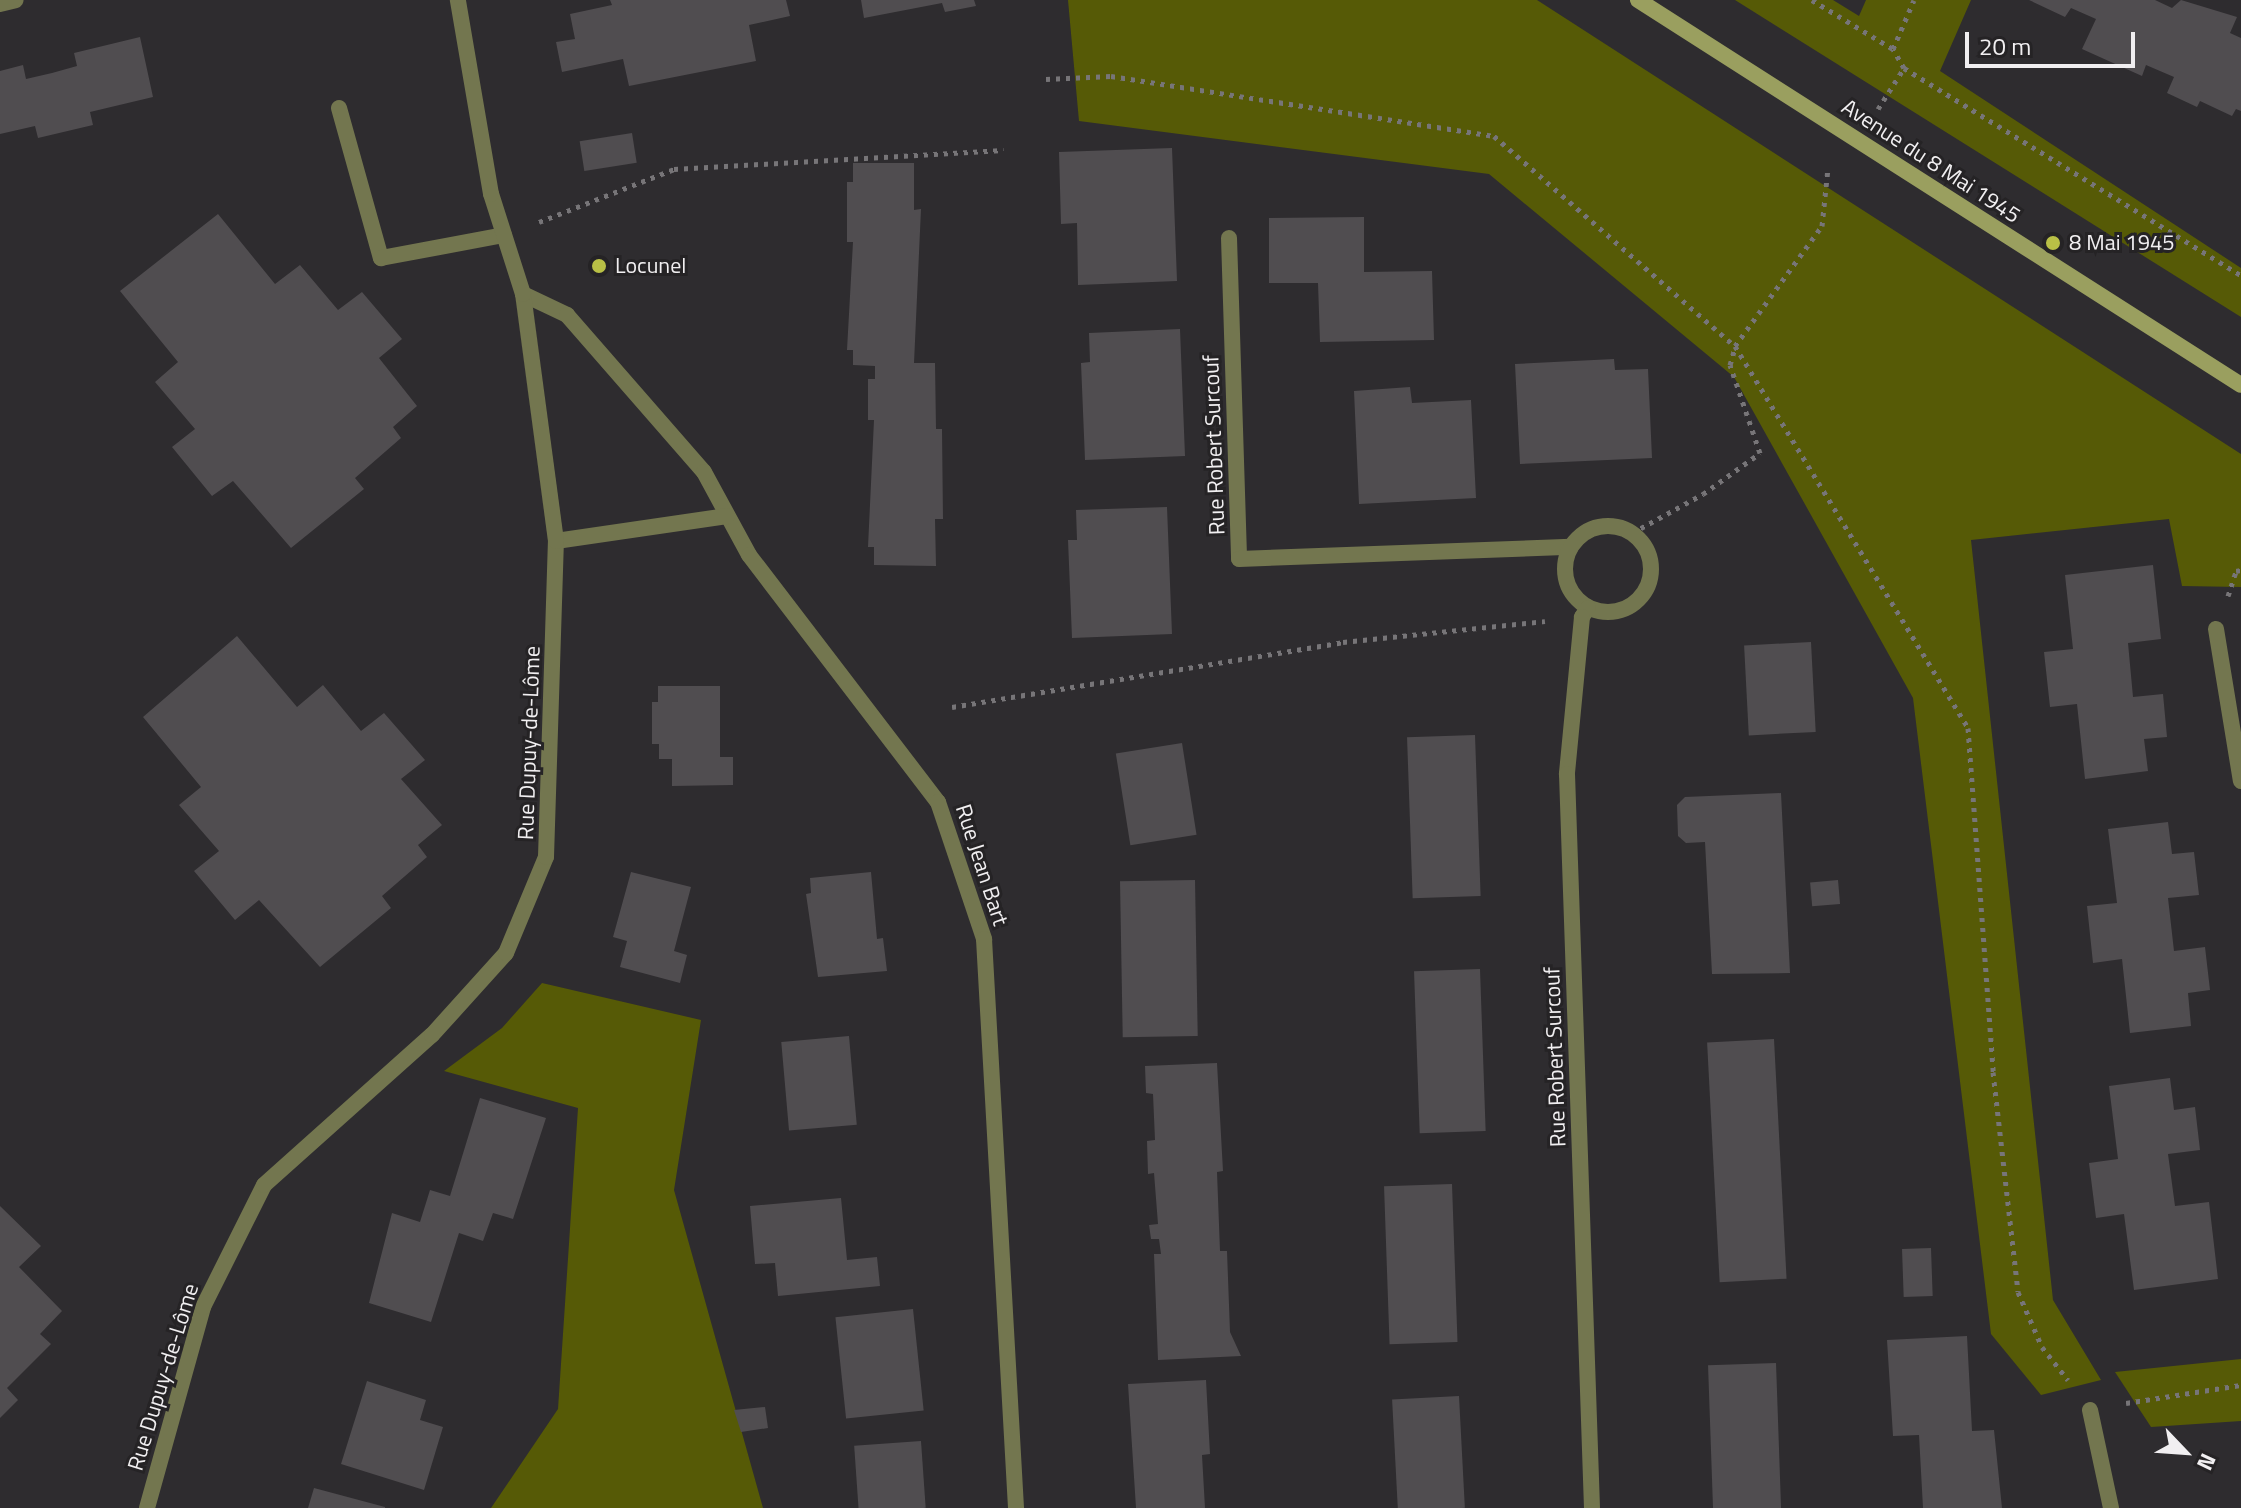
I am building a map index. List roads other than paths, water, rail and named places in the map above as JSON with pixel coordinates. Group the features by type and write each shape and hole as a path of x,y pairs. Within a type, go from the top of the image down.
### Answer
{"street":[{"path":"0,4 16,0"},
{"name":"Rue Dupuy-de-Lôme","path":"147,1508 203,1307 264,1185 432,1035 506,953 546,857 556,541 523,294 491,194 458,0"},
{"name":"Avenue du 8 Mai 1945","path":"1638,0 2241,385"},
{"path":"339,108 381,258 504,235"},
{"name":"Rue Robert Surcouf","path":"1229,238 1239,559 1571,547"},
{"name":"Rue Jean Bart","path":"523,294 567,315 704,472 749,555 938,802 984,939 1016,1508"},
{"path":"556,541 727,516"},
{"path":"1605,525 1632,533 1649,556 1649,584 1630,605 1617,611 1585,612 1565,575 1571,547 1591,529 1605,525"},
{"name":"Rue Robert Surcouf","path":"1585,612 1567,774 1592,1508"},
{"path":"2216,629 2241,781"},
{"path":"2090,1410 2111,1508"}],"place":[{"name":"8 Mai 1945","path":"2053,243"},
{"name":"Locunel","path":"599,266"}]}
